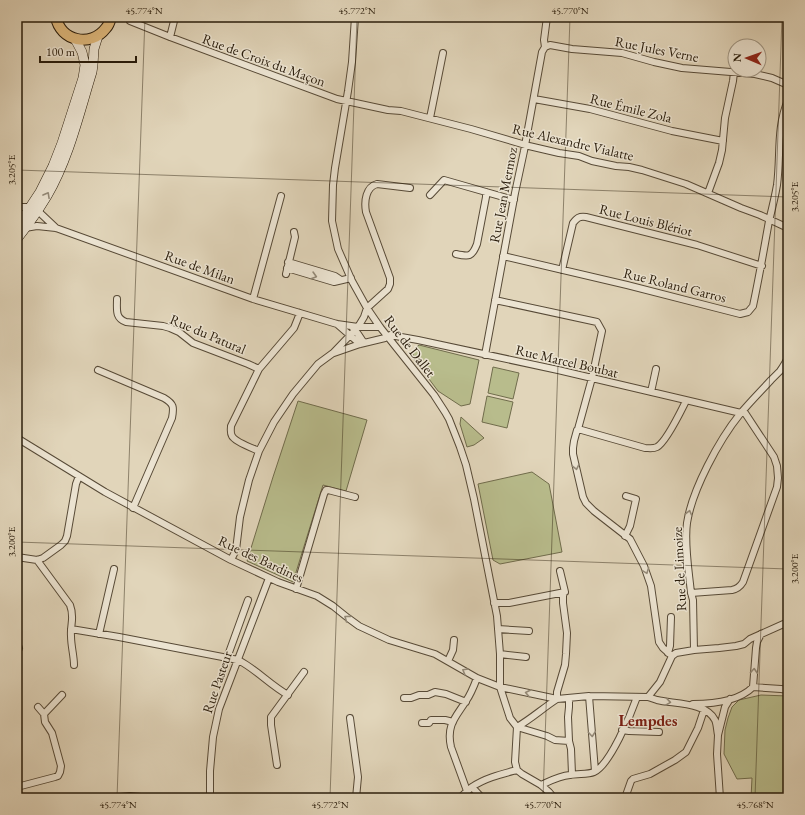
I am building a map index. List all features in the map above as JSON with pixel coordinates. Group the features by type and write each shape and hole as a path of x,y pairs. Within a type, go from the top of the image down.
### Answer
{"main road":[{"path":"56,17 63,32 75,39 87,40 98,36 107,28 111,17"},
{"path":"17,239 19,226 34,209 40,192 53,166 86,79 93,65 94,49 98,36"},
{"path":"75,39 82,52 86,79"}],"street":[{"path":"170,37 175,17"},
{"name":"Rue de Dallet","path":"355,17 352,62 335,168 332,203 332,221 338,249 367,308 380,328 434,395 449,419 460,447 466,465 475,505 494,603 500,654 500,687 510,718 517,727"},
{"name":"Rue Jean Mermoz","path":"485,355 542,52 545,47 544,40 547,17"},
{"name":"Rue de Croix du Maçon","path":"130,21 346,102"},
{"name":"Rue Jules Verne","path":"545,47 550,45 572,49 618,52 682,68 727,71"},
{"path":"430,118 443,53"},
{"name":"Rue Jules Verne","path":"767,77 788,85"},
{"path":"708,193 719,163 725,118 733,78"},
{"name":"Rue Émile Zola","path":"534,99 590,109 672,131 723,141"},
{"name":"Rue Roland Garros","path":"503,256 627,285 740,314 748,312 753,306 762,266 777,183 780,128 788,100"},
{"name":"Rue Alexandre Vialatte","path":"346,102 400,111 525,145 579,156 592,161 642,170 686,184 788,228"},
{"path":"430,195 444,180 514,200"},
{"path":"231,560 236,550 240,517 249,480 259,451 274,422 292,394 318,364 333,353 350,336 354,328 364,317 367,308 385,292 390,284 390,278 366,212 365,203 367,192 373,185 377,184 410,188"},
{"path":"456,254 465,256 470,255 474,251 477,244 486,192"},
{"path":"253,299 281,196"},
{"path":"17,207 34,209"},
{"name":"Rue de Milan","path":"34,209 56,228"},
{"name":"Rue Louis Blériot","path":"562,270 573,223 576,218 581,217 697,245 762,266"},
{"name":"Rue de Milan","path":"19,226 56,228 253,299 354,328 380,328"},
{"path":"294,232 295,237 287,268 335,276 341,280 351,278"},
{"name":"Rue du Patural","path":"117,299 118,316 126,322 170,328 179,332 193,343 259,369"},
{"path":"495,300 597,322 602,331 592,378 573,448 583,497 586,503 630,539 647,575 651,586 659,642 663,648 670,654 744,644 751,645 756,648"},
{"name":"Rue du Patural","path":"259,451 234,439 230,431 231,426 259,369 294,328 300,313"},
{"name":"Rue de Milan","path":"337,324 350,336 362,343"},
{"path":"354,328 362,343"},
{"name":"Rue Marcel Boubat","path":"333,353 362,343 385,338 390,335 742,412"},
{"name":"Rue de Limoize","path":"694,650 693,600 691,593 686,534 690,509 698,486 725,435 742,412 780,371 788,358"},
{"path":"780,371 788,369"},
{"path":"98,370 164,398 173,405 174,410 172,418 133,508"},
{"path":"651,392 656,370"},
{"path":"578,429 645,448 654,448 664,440 685,403 685,400"},
{"path":"691,593 732,590 741,586 777,487 777,466 774,457 745,412 742,412"},
{"name":"Rue des Bardines","path":"17,438 133,508 231,560 269,578 317,596 368,630 389,640 436,654 477,678 500,687 557,699"},
{"path":"17,557 37,560 43,558 65,541 76,484 79,476"},
{"path":"296,589 321,501 326,490 355,497"},
{"path":"625,536 630,526 636,499 626,496"},
{"path":"37,560 70,605 73,612 71,629 74,665"},
{"path":"99,634 114,569"},
{"path":"557,699 557,692 565,665 566,654 566,633 563,608 563,592 565,592 560,571"},
{"name":"Rue Pasteur","path":"210,798 210,771 214,729 219,709 269,578"},
{"path":"494,603 509,603 563,592"},
{"path":"226,658 248,600"},
{"path":"648,697 660,682 670,654 671,617"},
{"path":"744,644 750,639 788,622"},
{"path":"71,629 238,660 247,665 278,690 288,695"},
{"path":"498,630 530,631"},
{"path":"753,687 756,648 761,634"},
{"path":"448,661 453,650 454,640"},
{"path":"500,654 526,657"},
{"path":"277,765 271,717 304,672"},
{"path":"467,791 449,740 452,722 466,702 477,678"},
{"path":"517,727 557,699 589,696 648,697 656,700 690,704 715,703 730,699 747,692 753,687 788,690"},
{"path":"404,698 428,695 435,692 446,694 466,702"},
{"path":"44,714 62,695"},
{"path":"589,696 595,771"},
{"path":"541,785 557,778 595,771 604,763 614,749 637,697"},
{"path":"569,698 569,741 573,774"},
{"path":"720,798 717,754 718,736 725,707 730,699"},
{"path":"690,704 704,710 713,717 716,722 718,736"},
{"path":"17,787 58,776 60,772 60,766 52,733 45,722 44,714 38,707"},
{"path":"625,798 631,781 650,774 686,752 698,728 704,710"},
{"path":"350,718 358,777 356,798"},
{"path":"422,723 429,723 431,720 445,720 452,722"},
{"path":"517,727 555,740 569,741"},
{"path":"517,727 515,762 517,770 541,785 554,798"},
{"path":"622,730 659,732"},
{"path":"460,798 472,787 492,778 517,770"},
{"path":"472,787 482,798"},
{"path":"110,798 130,796 152,798"}],"green space":[{"path":"419,345 479,360 470,404 461,406 438,391 414,359 413,354 415,348"},
{"path":"493,367 519,373 513,399 488,393"},
{"path":"487,396 513,402 507,428 482,422"},
{"path":"298,401 367,420 346,491 323,485 293,582 247,561"},
{"path":"461,417 484,438 474,445 467,447 460,424"},
{"path":"532,472 549,484 562,552 500,564 493,560 478,484"},
{"path":"761,695 788,696 788,798 751,798 752,778 737,779 724,754 725,730 732,707 739,700"}],"district":[{"name":"Lempdes","path":"648,720"}]}
